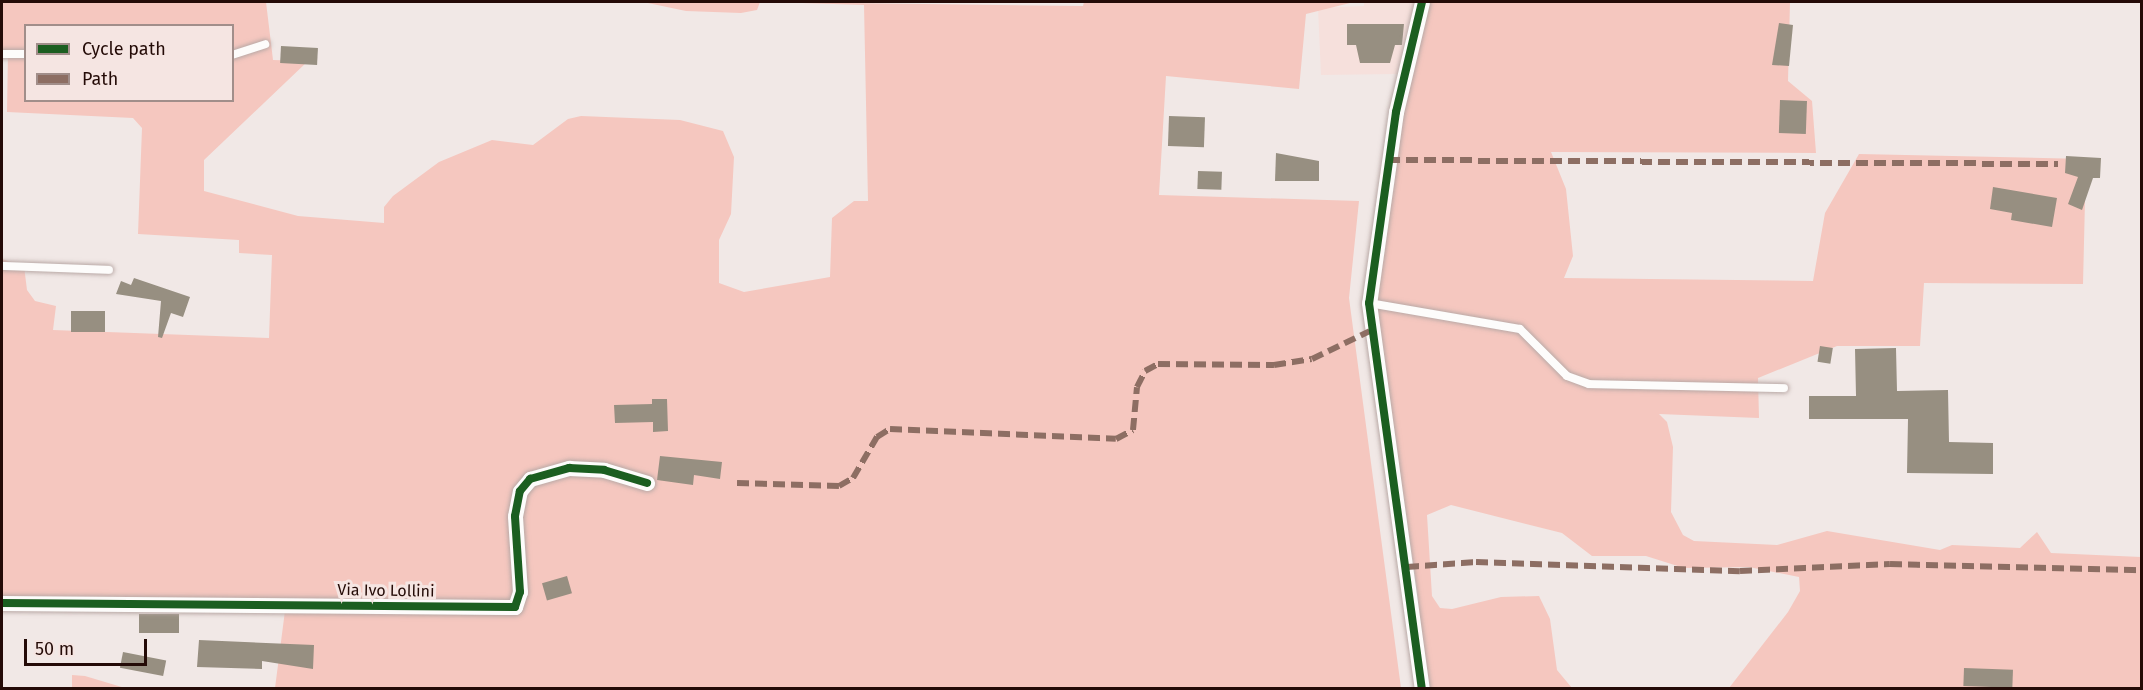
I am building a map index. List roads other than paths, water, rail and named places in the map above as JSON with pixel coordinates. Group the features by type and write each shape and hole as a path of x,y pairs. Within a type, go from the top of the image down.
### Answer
{"street":[{"path":"1422,2 1396,112 1369,303 1422,688"},
{"name":"Via Ivo Lollini","path":"2,603 515,607 520,592 515,516 520,491 530,479 569,468 604,470 648,483"}],"lane":[{"path":"234,54 265,44"},
{"path":"2,54 24,54"},
{"path":"2,266 109,270"},
{"path":"1369,303 1520,328 1567,376 1589,384 1784,388"}]}
